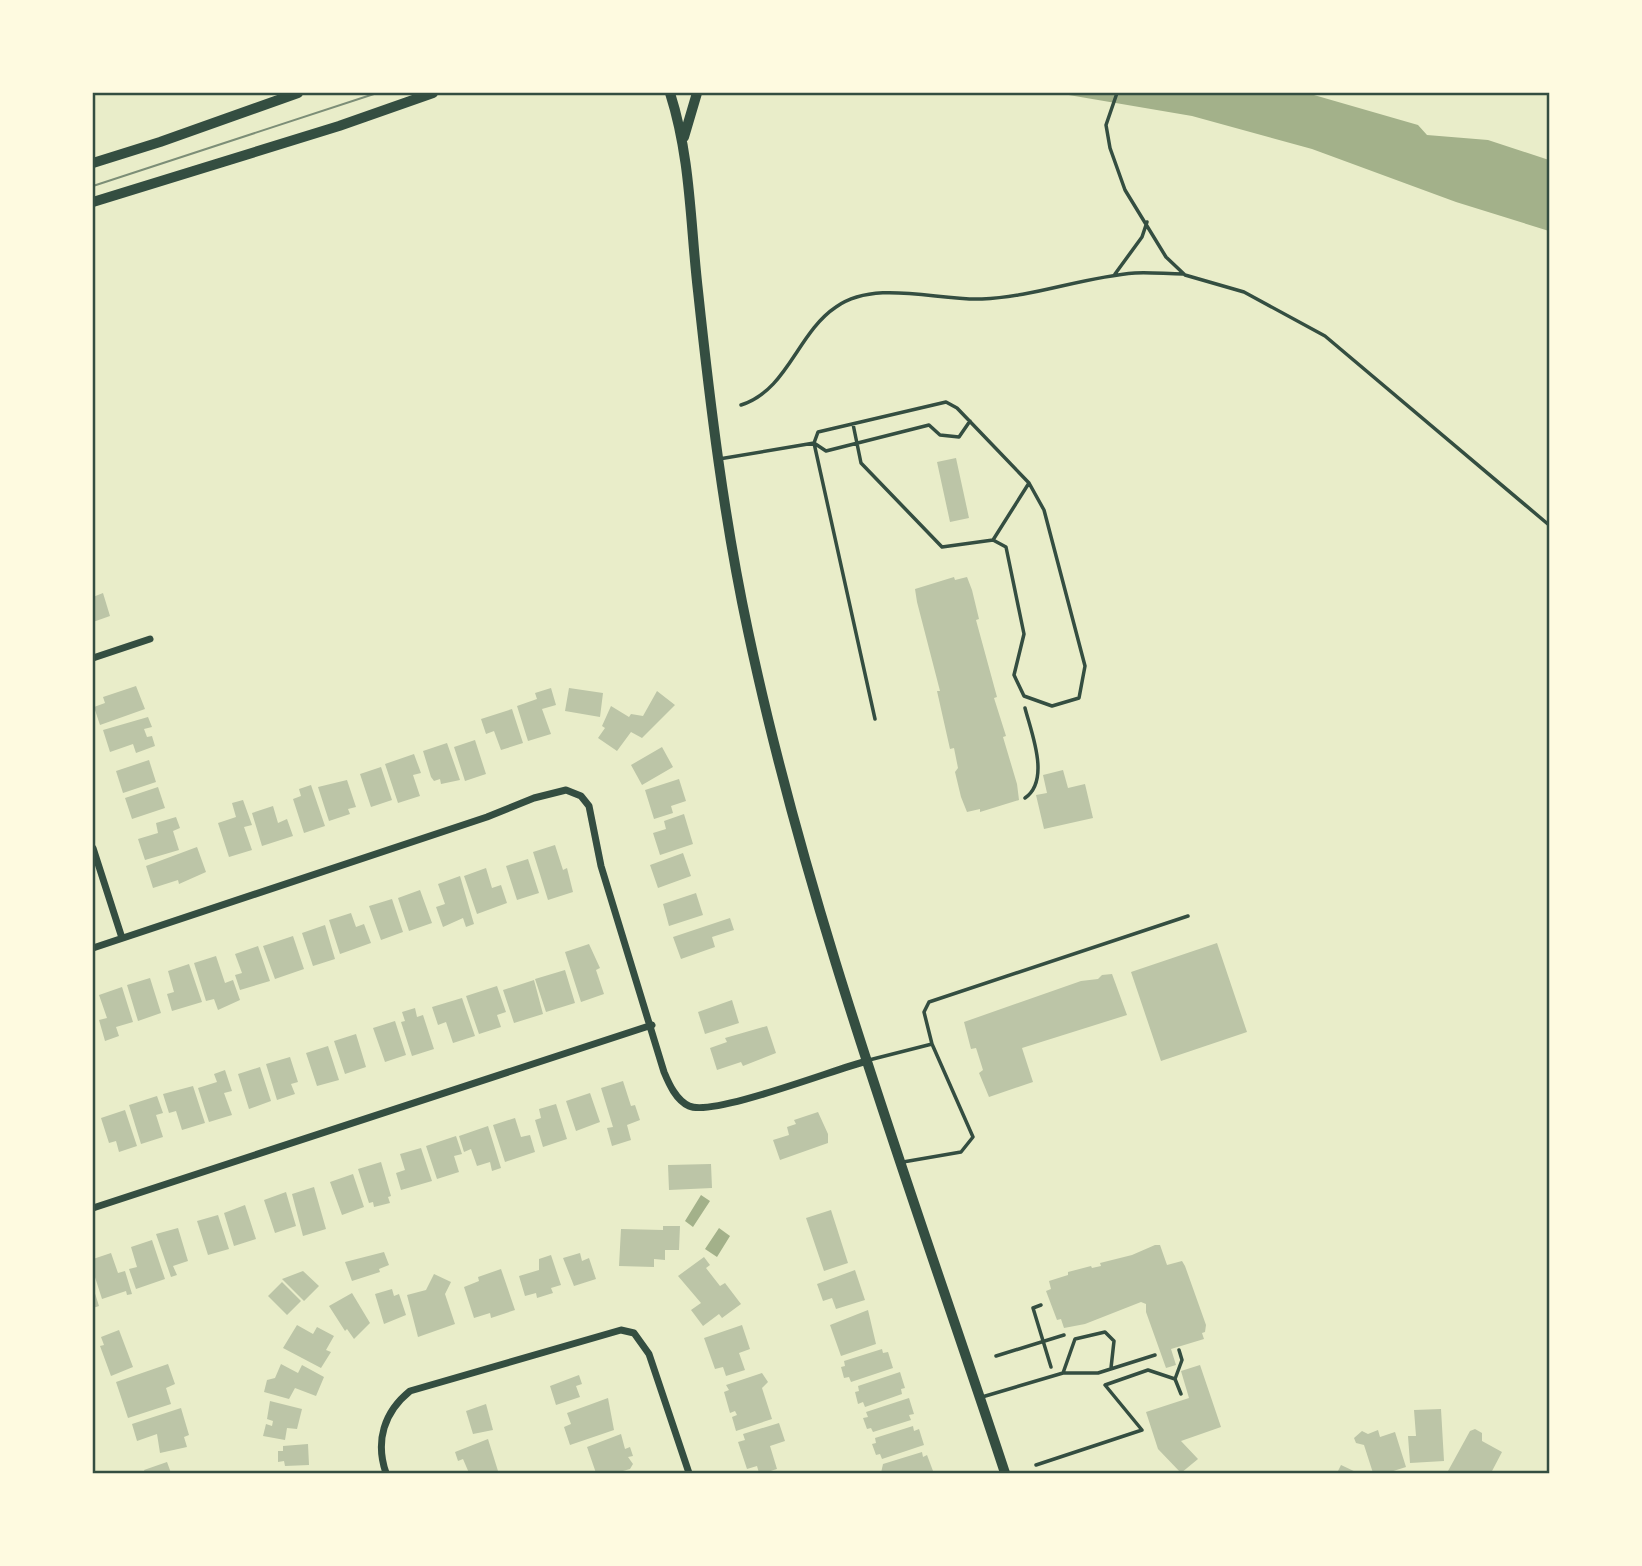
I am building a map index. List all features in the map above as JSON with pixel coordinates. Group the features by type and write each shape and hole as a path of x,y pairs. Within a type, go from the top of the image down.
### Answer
{"main road":[{"path":"93,163 298,93"},
{"path":"93,202 339,126 433,93"},
{"path":"670,93 684,137 698,295 719,459 747,627 775,751 809,881 1005,1473"},
{"path":"684,137 696,93"}],"street":[{"path":"93,658 150,639"},
{"path":"93,948 487,817 534,797 566,790 581,796 589,806 601,866 672,1090 687,1106 697,1109 731,1104 867,1061"},
{"path":"93,848 122,938"},
{"path":"93,1208 652,1025"},
{"path":"386,1473 380,1448 384,1425 394,1404 410,1391 418,1392 621,1330 634,1333 649,1354 689,1473"}],"lane":[{"path":"853,424 861,463 942,547 993,540 1006,547 1024,634 1014,675 1024,696 1052,706 1079,698 1085,666 1044,510 1030,483 957,408 946,402 818,432 814,443 875,719"},
{"path":"719,459 814,443 826,451 929,425 940,435 959,438 970,421"},
{"path":"993,540 1030,483"},
{"path":"903,1162 961,1152 973,1137 932,1044 924,1012 929,1002 1188,916"},
{"path":"867,1061 932,1044"},
{"path":"1063,1373 1075,1339 1105,1332 1114,1342 1111,1368"},
{"path":"980,1397 1063,1373 1098,1373 1155,1355"}],"path":[{"path":"1117,93 1107,116 1107,139 1116,169 1125,190 1166,257 1185,275"},
{"path":"1114,276 1142,237 1147,222"},
{"path":"741,405 765,393 818,323 835,307 852,299 876,294 984,299 1136,273 1185,275 1244,292 1325,336 1549,525"},
{"path":"1021,689 1039,767 1031,794 1025,798"},
{"path":"1041,1305 1032,1308 1054,1376"},
{"path":"996,1356 1064,1335"},
{"path":"1179,1350 1182,1360 1175,1379 1181,1394"},
{"path":"1036,1465 1142,1430 1105,1385 1148,1370 1175,1379"}],"shaded area":[{"path":"1057,93 1307,93 1418,125 1427,135 1488,140 1549,160 1549,231 1456,202 1312,149 1192,116"},
{"path":"701,1195 710,1201 693,1227 685,1221"},
{"path":"719,1228 730,1236 717,1257 705,1249"}],"building":[{"path":"956,458 969,518 950,522 937,462"},
{"path":"954,577 955,580 967,577 972,590 979,619 976,620 997,697 994,698 1006,736 1003,737 1019,800 980,812 980,809 967,812 961,797 955,772 958,768 954,748 950,749 937,691 940,691 915,589"},
{"path":"103,593 110,616 93,622 93,597"},
{"path":"136,686 145,709 100,725 94,707 105,703 103,697"},
{"path":"551,688 556,705 542,709 551,734 528,741 517,706 537,699 535,693"},
{"path":"569,688 603,693 600,717 565,711"},
{"path":"657,691 675,705 642,738 631,732 617,751 598,738 605,728 602,726 611,706 629,717 631,714 643,716"},
{"path":"512,709 523,743 501,750 494,731 486,734 481,719"},
{"path":"148,717 152,727 144,729 147,737 152,736 155,746 136,753 133,744 110,752 103,730"},
{"path":"475,740 486,774 465,781 454,747"},
{"path":"447,743 460,780 441,784 440,779 434,781 431,777 423,751"},
{"path":"662,747 673,767 642,785 631,765"},
{"path":"414,754 421,773 413,775 420,796 398,803 385,764"},
{"path":"149,760 156,782 123,793 116,771"},
{"path":"381,767 392,800 371,807 360,774"},
{"path":"1063,770 1068,788 1085,784 1093,818 1044,829 1036,795 1047,793 1043,775"},
{"path":"679,779 686,801 671,806 673,813 654,819 645,790"},
{"path":"347,780 356,807 348,809 350,814 329,821 318,787"},
{"path":"311,785 325,826 304,833 293,799 301,796 299,789"},
{"path":"158,787 165,808 132,819 125,798"},
{"path":"243,800 252,825 244,827 252,850 229,857 218,823 236,817 232,803"},
{"path":"273,806 278,823 287,819 293,836 262,846 252,813"},
{"path":"684,814 693,844 660,855 653,833 666,829 664,821"},
{"path":"176,817 180,828 173,831 179,850 145,860 138,839 158,833 156,823"},
{"path":"555,845 563,870 567,868 573,892 548,900 533,852"},
{"path":"197,847 206,872 179,884 178,880 153,888 146,866"},
{"path":"683,853 691,876 658,888 650,865"},
{"path":"528,859 539,893 517,900 506,866"},
{"path":"486,868 492,888 501,885 507,903 477,914 464,876"},
{"path":"460,876 474,924 466,927 463,918 443,927 436,907 445,904 438,884"},
{"path":"420,890 432,923 409,931 398,898"},
{"path":"696,893 703,915 669,926 663,904"},
{"path":"392,899 403,932 381,940 369,906"},
{"path":"351,913 356,927 364,924 371,943 340,954 329,920"},
{"path":"730,918 734,930 712,937 715,947 681,959 673,937"},
{"path":"325,925 335,959 313,966 302,933"},
{"path":"293,936 304,969 275,979 263,946"},
{"path":"1217,943 1247,1032 1161,1061 1131,972"},
{"path":"589,944 600,968 596,970 604,994 581,1002 565,952"},
{"path":"258,946 270,981 240,990 235,975 242,973 235,954"},
{"path":"216,956 225,983 233,980 240,1000 218,1010 214,999 206,1001 194,963"},
{"path":"189,964 202,1002 172,1011 167,994 174,992 168,971"},
{"path":"565,970 575,1003 546,1012 535,979"},
{"path":"1112,974 1127,1015 1022,1048 1033,1082 989,1097 979,1073 983,1070 976,1048 971,1049 964,1022 1081,981"},
{"path":"150,978 161,1013 138,1021 127,985"},
{"path":"534,980 543,1014 514,1023 503,990"},
{"path":"497,986 506,1012 497,1015 501,1027 479,1034 466,996"},
{"path":"122,987 133,1022 116,1027 119,1036 105,1041 99,1020 107,1018 99,995"},
{"path":"462,998 475,1036 453,1043 446,1022 438,1025 432,1007"},
{"path":"732,1000 739,1023 705,1034 698,1012"},
{"path":"415,1008 417,1017 423,1015 434,1049 412,1056 401,1022 405,1021 402,1012"},
{"path":"395,1021 406,1055 385,1062 373,1028"},
{"path":"767,1026 776,1053 743,1066 741,1062 717,1070 710,1048 727,1042 725,1038"},
{"path":"356,1034 366,1067 345,1074 334,1041"},
{"path":"328,1046 339,1080 317,1086 306,1053"},
{"path":"290,1057 298,1082 291,1084 295,1094 277,1100 266,1064"},
{"path":"260,1067 271,1101 249,1109 238,1074"},
{"path":"225,1070 232,1091 224,1093 232,1115 209,1122 198,1088 217,1082 214,1074"},
{"path":"623,1081 631,1106 635,1105 640,1120 627,1125 631,1140 612,1146 607,1128 613,1127 601,1088"},
{"path":"193,1086 205,1123 182,1130 176,1111 169,1113 163,1094"},
{"path":"590,1093 600,1122 576,1131 566,1101"},
{"path":"157,1096 163,1113 156,1115 163,1137 141,1144 129,1105"},
{"path":"556,1104 567,1139 543,1147 535,1120 541,1118 539,1109"},
{"path":"125,1110 137,1146 119,1152 116,1141 109,1143 101,1118"},
{"path":"818,1112 828,1134 828,1143 780,1160 773,1140 789,1135 787,1127 796,1124 794,1120"},
{"path":"515,1118 521,1137 530,1135 535,1152 505,1162 493,1125"},
{"path":"488,1126 501,1168 492,1171 490,1162 477,1166 471,1149 464,1152 459,1136"},
{"path":"456,1136 462,1154 454,1156 459,1172 437,1179 426,1146"},
{"path":"421,1148 432,1181 401,1190 396,1173 405,1170 400,1154"},
{"path":"381,1162 391,1196 388,1197 390,1203 374,1207 373,1202 369,1203 358,1169"},
{"path":"711,1164 712,1188 669,1190 668,1165"},
{"path":"353,1174 364,1207 342,1215 330,1182"},
{"path":"314,1187 326,1229 303,1236 292,1194"},
{"path":"286,1192 296,1226 275,1233 264,1200"},
{"path":"245,1205 256,1239 234,1246 224,1213"},
{"path":"831,1210 848,1263 824,1271 806,1218"},
{"path":"218,1215 229,1249 208,1255 197,1221"},
{"path":"663,1226 680,1226 679,1250 665,1250 665,1260 654,1259 654,1267 619,1266 621,1229 663,1230"},
{"path":"178,1228 188,1261 173,1266 177,1275 171,1277 156,1234"},
{"path":"152,1240 165,1279 136,1289 129,1269 137,1267 131,1247"},
{"path":"1160,1245 1167,1265 1182,1261 1206,1325 1205,1332 1202,1333 1204,1339 1171,1349 1176,1365 1166,1368 1146,1312 1146,1304 1141,1302 1085,1324 1064,1328 1061,1319 1057,1320 1046,1291 1051,1289 1049,1281 1068,1275 1068,1272 1101,1266 1100,1263 1132,1255"},
{"path":"384,1252 389,1265 379,1269 380,1272 352,1281 345,1262"},
{"path":"111,1253 118,1273 125,1271 132,1294 127,1295 126,1291 102,1299 93,1271 93,1259"},
{"path":"580,1253 582,1261 589,1258 596,1279 574,1286 563,1258"},
{"path":"551,1255 561,1285 551,1288 553,1293 537,1298 536,1293 525,1296 519,1276 539,1270 539,1259"},
{"path":"704,1257 710,1265 706,1268 720,1286 725,1283 741,1304 722,1318 719,1314 703,1326 691,1310 701,1303 678,1276"},
{"path":"501,1269 515,1310 491,1318 490,1313 474,1318 464,1287 479,1281 478,1277"},
{"path":"855,1270 865,1300 836,1309 832,1298 823,1301 817,1284"},
{"path":"303,1271 319,1286 304,1301 282,1279"},
{"path":"434,1274 451,1282 445,1294 455,1324 418,1337 407,1295 426,1290"},
{"path":"282,1282 301,1301 287,1315 268,1296"},
{"path":"93,1287 99,1306 93,1308"},
{"path":"392,1289 394,1296 399,1294 406,1315 384,1324 375,1294"},
{"path":"352,1293 370,1323 354,1339 347,1329 345,1331 329,1306"},
{"path":"868,1310 876,1344 841,1356 830,1325"},
{"path":"297,1325 313,1334 317,1327 334,1336 326,1350 331,1352 321,1368 283,1348"},
{"path":"742,1325 750,1349 739,1353 745,1370 726,1376 723,1367 715,1369 704,1338"},
{"path":"119,1330 133,1367 111,1376 100,1346 104,1345 101,1337"},
{"path":"882,1349 883,1353 888,1352 893,1368 851,1382 849,1377 844,1378 841,1367 845,1366 844,1361"},
{"path":"168,1364 175,1384 166,1388 171,1404 128,1418 116,1382"},
{"path":"281,1364 298,1373 302,1365 324,1377 316,1396 295,1388 289,1399 264,1392 267,1380 275,1378"},
{"path":"1200,1365 1221,1427 1181,1441 1198,1459 1181,1473 1158,1449 1146,1412 1189,1398 1181,1371"},
{"path":"900,1372 905,1388 901,1389 902,1394 865,1407 863,1402 858,1404 855,1392 859,1391 858,1386"},
{"path":"762,1373 768,1382 762,1388 772,1419 736,1431 732,1417 737,1415 735,1411 730,1413 724,1392 729,1390 726,1385"},
{"path":"579,1375 582,1384 576,1386 580,1397 556,1405 550,1386"},
{"path":"608,1398 614,1430 570,1445 564,1427 571,1424 567,1413"},
{"path":"909,1398 914,1414 909,1415 911,1420 873,1432 871,1428 867,1429 863,1418 868,1417 866,1412"},
{"path":"270,1401 302,1409 297,1429 287,1428 285,1440 263,1436 266,1424 272,1426 273,1421 267,1419"},
{"path":"486,1404 493,1430 473,1434 466,1411"},
{"path":"181,1408 189,1435 184,1437 187,1447 160,1453 157,1434 137,1441 132,1424"},
{"path":"1441,1409 1444,1461 1410,1463 1408,1436 1416,1436 1414,1410"},
{"path":"779,1423 785,1441 770,1446 777,1469 759,1473 757,1466 747,1469 738,1442 745,1440 743,1434"},
{"path":"913,1426 914,1431 919,1429 924,1445 882,1459 880,1454 876,1455 872,1444 876,1443 875,1438"},
{"path":"1475,1429 1482,1433 1482,1441 1502,1452 1491,1473 1448,1471 1470,1431"},
{"path":"1378,1430 1380,1437 1395,1432 1406,1467 1387,1473 1373,1473 1364,1445 1356,1443 1354,1438 1362,1431 1368,1434"},
{"path":"621,1434 625,1449 630,1447 633,1456 628,1457 633,1464 630,1469 616,1473 596,1473 587,1447"},
{"path":"488,1439 498,1471 469,1473 463,1459 458,1461 455,1452"},
{"path":"308,1444 309,1465 285,1466 284,1461 278,1462 278,1451 283,1451 283,1446"},
{"path":"922,1452 923,1457 927,1455 933,1471 881,1473 883,1464"},
{"path":"167,1462 171,1473 145,1473 144,1470"},
{"path":"1341,1465 1358,1473 1337,1473"}],"tram line":[{"path":"93,186 377,93"}]}
